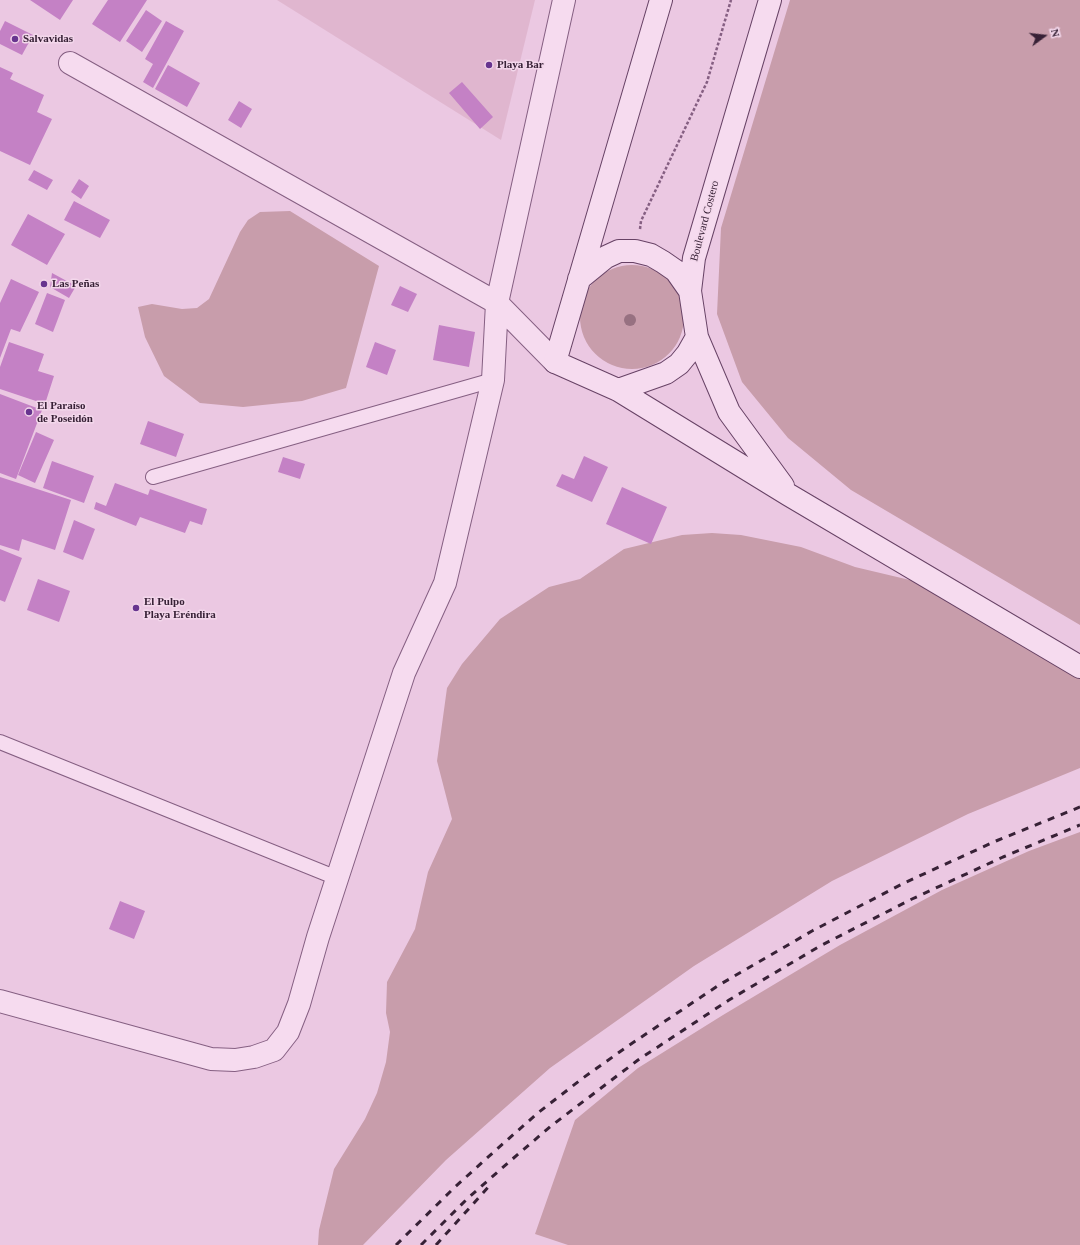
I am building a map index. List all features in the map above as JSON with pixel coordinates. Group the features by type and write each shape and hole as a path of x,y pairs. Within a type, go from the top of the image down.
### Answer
{"street":[{"path":"0,1001 211,1059 235,1060 254,1057 274,1050 288,1032 299,1004 318,937 404,673 444,583 493,380 497,303 564,0"},
{"path":"556,362 661,0"},
{"name":"Boulevard Costero","path":"770,0 694,258 690,291 697,337 729,412 789,495"},
{"path":"70,63 497,303 556,362 618,390 789,495 1080,667"},
{"path":"580,279 606,257 619,251 635,251 651,255 676,271 690,291"},
{"path":"618,390 666,373 679,364 697,337"}],"lane":[{"path":"152,477 493,380"},
{"path":"0,742 337,878"}],"path":[{"path":"635,251 641,221 706,82 731,0"}],"shaded area":[{"path":"277,0 535,0 501,140"},
{"path":"790,0 1080,0 1080,625 851,490 788,438 742,382 717,314 721,228"},
{"path":"290,211 379,266 346,388 302,401 243,407 200,403 164,376 145,337 138,307 152,304 182,309 197,308 209,299 240,232 248,220 260,212"},
{"path":"632,265 652,269 661,274 675,288 680,297 684,317 680,337 675,346 661,360 652,365 632,369 612,365 603,360 589,346 584,337 580,317 584,297 589,288 603,274 612,269"},
{"path":"712,533 741,535 801,547 855,567 914,581 1080,676 1080,768 968,814 832,881 694,966 550,1068 446,1160 363,1245 318,1245 319,1230 334,1169 365,1119 377,1093 386,1062 390,1032 386,1013 387,982 415,929 428,872 452,819 437,761 447,688 462,664 500,619 549,587 580,579 624,549 682,535"},
{"path":"1080,832 1080,1245 568,1245 535,1234 575,1120 638,1068 840,945 942,890 1029,851"}],"building":[{"path":"30,0 73,0 60,20"},
{"path":"108,0 147,0 120,42 92,24"},
{"path":"146,10 162,21 142,52 126,41"},
{"name":"Salvavidas","path":"5,21 33,35 22,55 0,44 0,31"},
{"path":"166,21 184,31 153,88 143,82 153,64 145,59"},
{"path":"168,65 200,83 187,107 155,89"},
{"path":"0,67 13,73 10,79 44,95 37,112 52,119 30,165 0,151"},
{"path":"462,82 493,117 480,129 449,93"},
{"path":"239,101 252,109 241,128 228,120"},
{"path":"34,170 53,180 47,190 28,180"},
{"path":"79,179 89,186 81,199 71,192"},
{"path":"74,201 110,220 100,238 64,220"},
{"path":"28,214 65,234 47,265 11,245"},
{"path":"52,273 76,286 69,298 50,287"},
{"path":"11,279 39,292 20,332 11,329 0,358 0,303"},
{"path":"400,286 417,294 408,312 391,305"},
{"path":"47,293 65,300 53,332 35,324"},
{"path":"439,325 475,332 469,367 433,360"},
{"path":"9,342 44,354 38,371 54,376 45,404 0,389 0,367"},
{"path":"375,342 396,350 387,375 366,367"},
{"path":"0,394 42,410 16,479 0,473"},
{"path":"148,421 184,434 176,457 140,444"},
{"path":"36,432 54,440 35,483 18,475"},
{"path":"584,456 608,467 592,502 556,486 562,474 574,479"},
{"path":"283,457 305,464 300,479 278,472"},
{"path":"52,461 94,476 84,503 43,488"},
{"path":"0,477 71,500 55,550 22,539 19,551 0,545"},
{"path":"115,483 148,495 150,489 207,509 202,525 190,521 185,533 140,517 136,526 94,509 96,502 106,506"},
{"path":"622,487 667,507 651,544 606,524"},
{"path":"74,520 95,529 83,560 63,552"},
{"path":"0,549 22,558 5,602 0,600"},
{"path":"38,579 70,591 59,622 27,610"},
{"path":"120,901 145,911 134,939 109,929"}],"railway":[{"path":"396,1245 455,1187 539,1112 628,1046 719,985 812,931 904,883 996,841 1080,807"},
{"path":"421,1245 467,1199 551,1126 638,1060 729,1000 820,946 912,899 1003,857 1080,825"},
{"path":"436,1245 492,1183"}],"place":[{"name":"Salvavidas","path":"15,39"},
{"name":"Playa Bar","path":"489,65"},
{"name":"Las Peñas","path":"44,284"},
{"name":"El Paraíso de Poseidón","path":"29,412"},
{"name":"El Pulpo Playa Eréndira","path":"136,608"}]}
